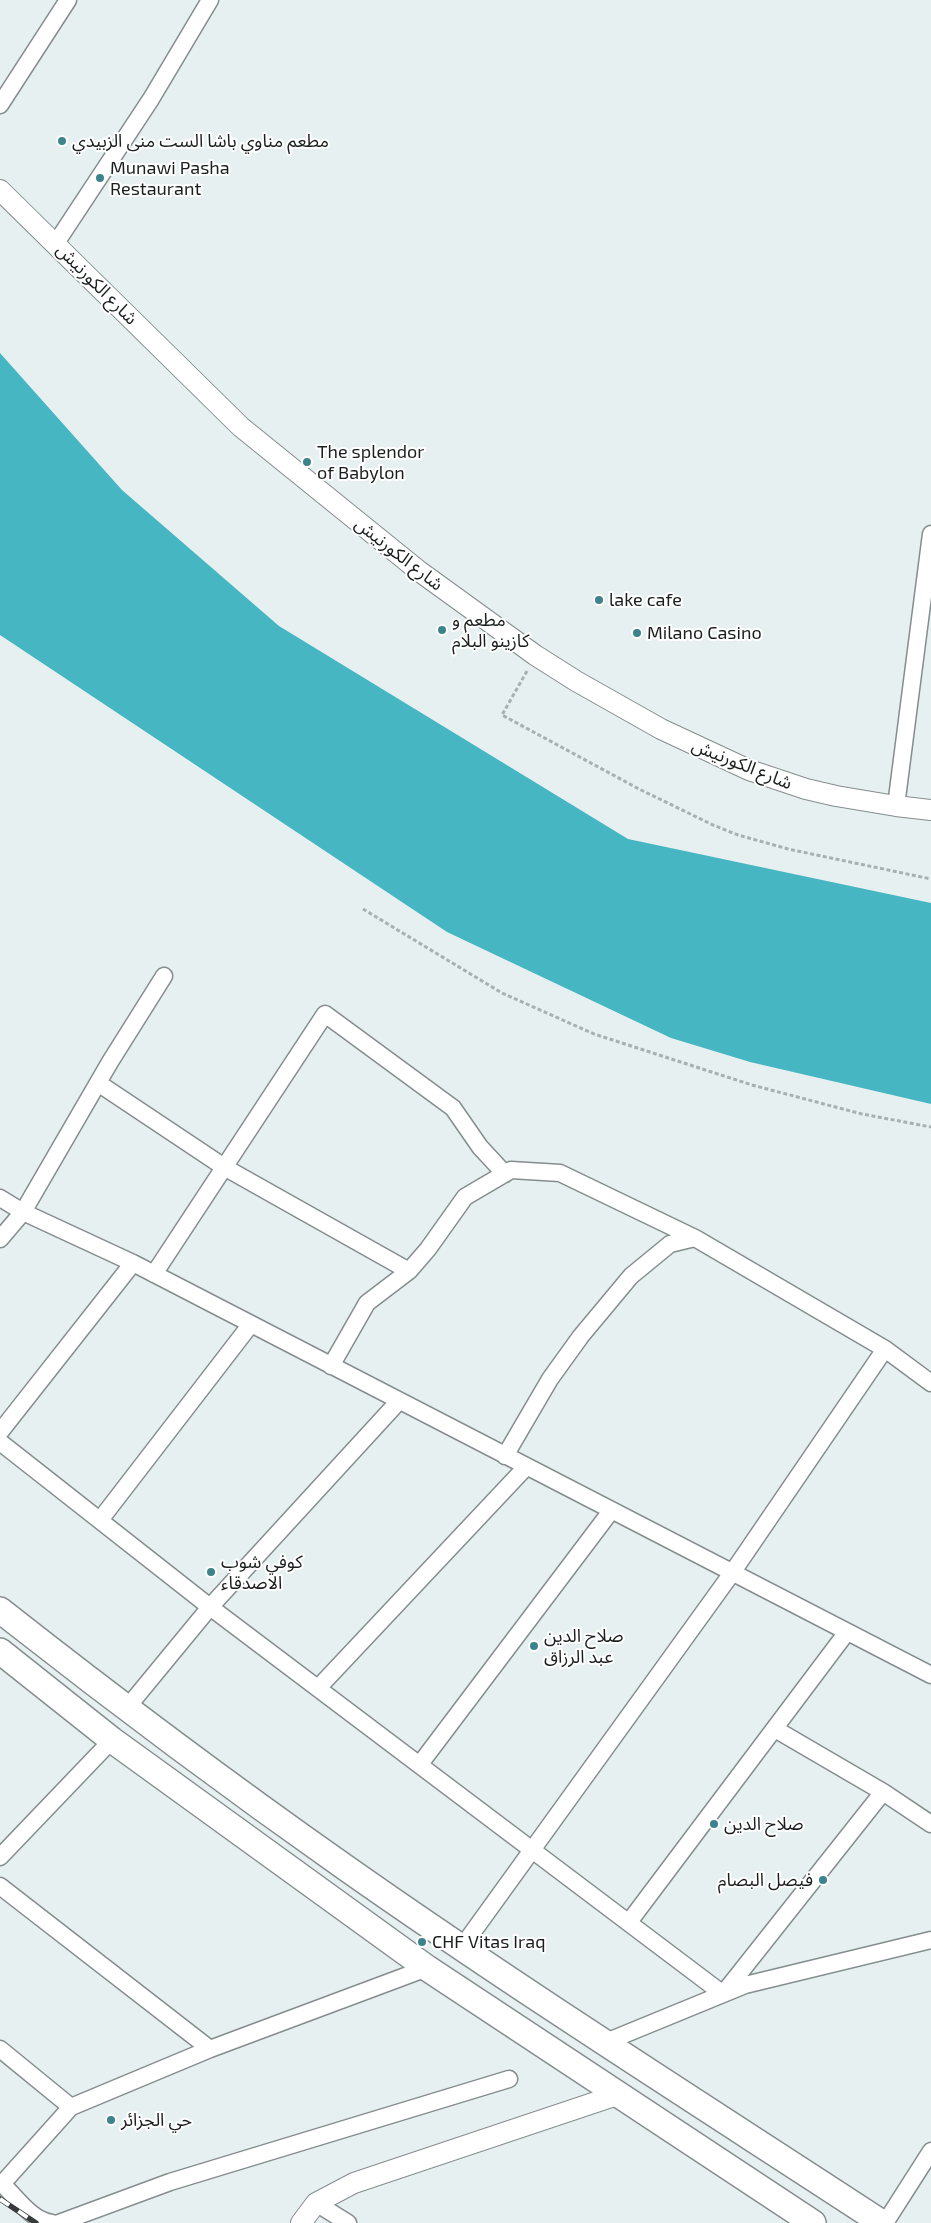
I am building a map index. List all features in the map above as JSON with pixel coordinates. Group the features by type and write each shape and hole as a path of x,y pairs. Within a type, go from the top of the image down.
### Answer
{"main road":[{"path":"0,1610 126,1709 346,1868 462,1947 883,2223"},
{"path":"0,1651 112,1740 427,1968 813,2223"},
{"path":"620,2094 639,2064"}],"street":[{"path":"0,105 68,0"},
{"path":"56,243 151,99 210,0"},
{"name":"شارع الكورنيش","path":"0,190 241,427 418,572 535,655 644,720 749,770 806,789 896,806 931,810"},
{"path":"896,806 931,534"},
{"path":"0,1239 23,1212 98,1083 164,976"},
{"path":"154,1274 325,1014 453,1108 480,1147 505,1174"},
{"path":"98,1083 224,1167 409,1271"},
{"path":"331,1366 367,1303 409,1271 428,1249 465,1197 512,1170 560,1173 694,1238 885,1349 931,1383"},
{"path":"0,1198 23,1212 154,1274 931,1675"},
{"path":"505,1456 550,1379 581,1336 630,1276 670,1244 694,1238"},
{"path":"0,1432 132,1263"},
{"path":"100,1520 251,1324"},
{"path":"462,1947 732,1573 885,1349"},
{"path":"126,1709 210,1607 399,1401"},
{"path":"0,1442 210,1607 533,1848 723,1994"},
{"path":"318,1688 526,1467"},
{"path":"420,1764 611,1511"},
{"path":"629,1922 847,1632"},
{"path":"775,1730 883,1792 931,1824"},
{"path":"0,1857 112,1740"},
{"path":"723,1994 883,1792"},
{"path":"0,1886 210,2049"},
{"path":"606,2042 744,1985 931,1940"},
{"path":"52,2223 45,2222 34,2215 1,2183 71,2107 210,2049 427,1968"},
{"path":"0,2049 71,2107"},
{"path":"59,2223 170,2182 510,2079"},
{"path":"301,2223 316,2202 354,2183 620,2094"},
{"path":"883,2223 931,2151"},
{"path":"316,2202 348,2223"}],"path":[{"path":"535,655 502,715 648,793 738,835 788,849 931,879"},
{"path":"363,909 502,993 594,1034 752,1085 862,1114 931,1127"}],"water":[{"path":"0,353 122,490 279,626 628,839 931,903 931,1104 750,1062 671,1038 447,932 0,635"}],"railway":[{"path":"0,2199 36,2223"}],"place":[{"name":"مطعم مناوي باشا الست منى الزبيدي","path":"62,141"},
{"name":"Munawi Pasha Restaurant","path":"100,178"},
{"name":"The splendor of Babylon","path":"307,462"},
{"name":"lake cafe","path":"599,600"},
{"name":"مطعم و كازينو البلام","path":"442,630"},
{"name":"Milano Casino","path":"637,633"},
{"name":"كوفي شوب الاصدقاء","path":"211,1572"},
{"name":"صلاح الدين عبد الرزاق","path":"534,1646"},
{"name":"صلاح الدين","path":"714,1824"},
{"name":"فيصل البصام","path":"823,1880"},
{"name":"CHF Vitas Iraq","path":"422,1942"},
{"name":"حي الجزائر","path":"111,2120"}]}
